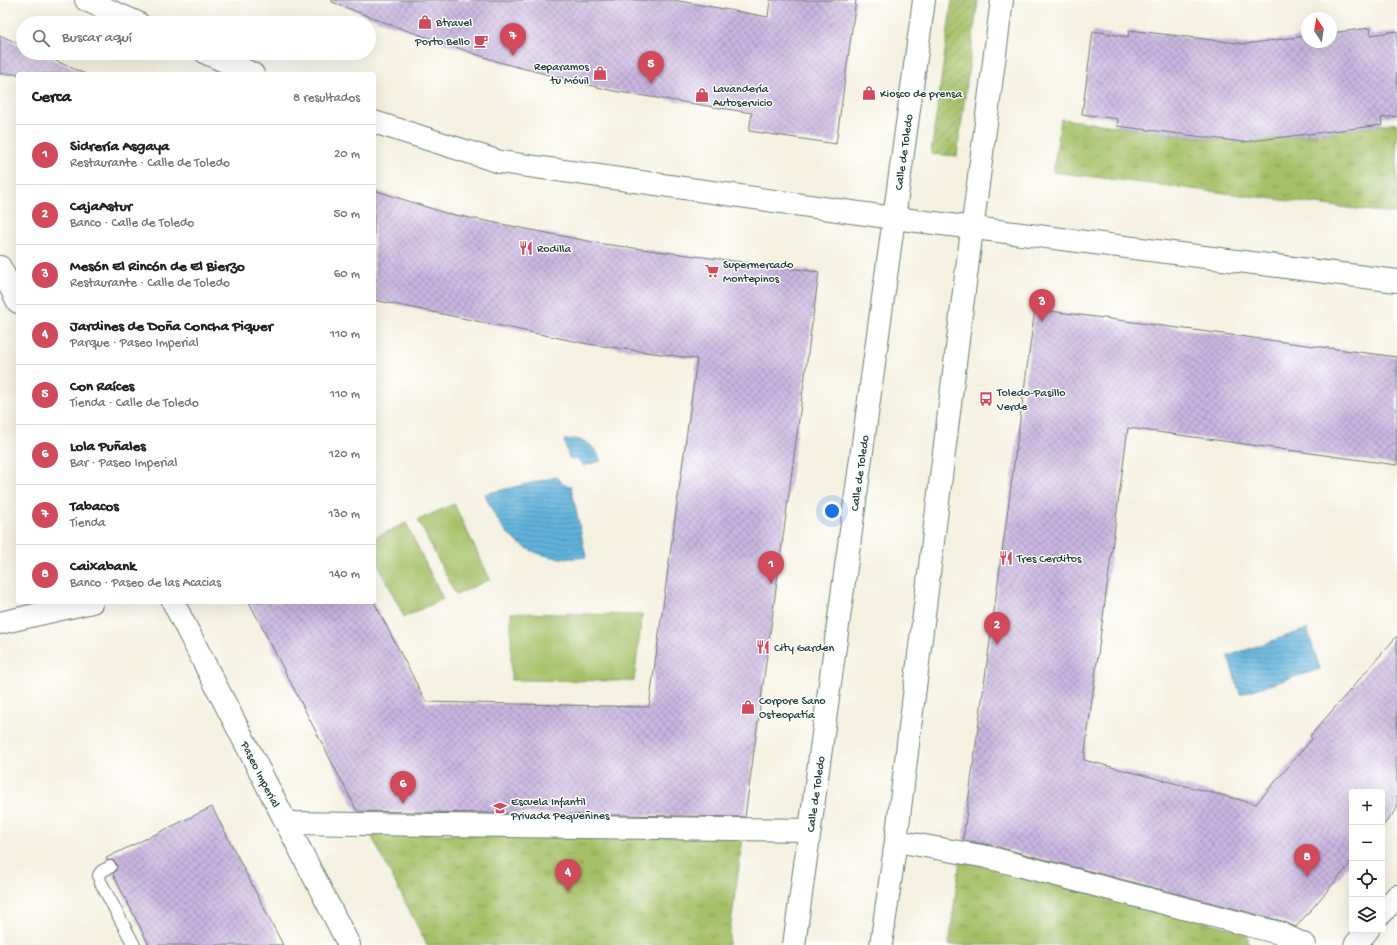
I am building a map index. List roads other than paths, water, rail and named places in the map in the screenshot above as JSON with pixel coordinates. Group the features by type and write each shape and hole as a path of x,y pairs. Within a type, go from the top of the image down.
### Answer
{"main road":[{"path":"86,0 122,16"},
{"name":"Calle de Toledo","path":"794,945 924,0"},
{"path":"881,945 896,841 972,226 1002,0"},
{"path":"222,60 249,72"},
{"path":"376,123 500,162 894,218 972,226 1397,281"},
{"path":"0,267 16,298"},
{"path":"0,623 83,604"},
{"name":"Paseo Imperial","path":"173,604 349,945"},
{"path":"286,823 810,830"},
{"path":"896,841 987,857 1279,933 1305,945"},
{"path":"1385,910 1397,896"},
{"path":"1355,945 1365,933"}],"lane":[{"path":"110,867 102,871 99,875 100,881 134,945"}],"water":[{"path":"574,439 583,441 591,446 597,452 601,461 583,466 578,460 569,458 564,440"},
{"path":"556,477 564,485 571,486 586,557 551,557 536,553 523,546 501,525 485,494"},
{"path":"1307,629 1320,669 1240,694 1228,656"}],"place":[{"name":"Btravel","path":"425,22"},
{"name":"Porto Bello","path":"481,41"},
{"name":"Tabacos","path":"513,56"},
{"name":"Reparamos tu Móvil","path":"600,73"},
{"name":"Con Raíces","path":"651,84"},
{"name":"Kiosco de prensa","path":"869,93"},
{"name":"Lavandería Autoservicio","path":"702,95"},
{"name":"Rodilla","path":"526,248"},
{"name":"Supermercado Montepinos","path":"712,271"},
{"name":"Mesón El Rincón de El Bierzo","path":"1042,322"},
{"name":"Toledo-Pasillo Verde","path":"986,399"},
{"name":"Tres Cerditos","path":"1006,558"},
{"name":"Sidrería Asgaya","path":"771,584"},
{"name":"CajaAstur","path":"997,645"},
{"name":"City Garden","path":"763,647"},
{"name":"Corpore Sano Osteopatía","path":"748,707"},
{"name":"Lola Puñales","path":"403,804"},
{"name":"Escuela Infantil Privada Pequeñines","path":"500,808"},
{"name":"Caixabank","path":"1307,877"},
{"name":"Jardines de Doña Concha Piquer","path":"568,892"}]}
